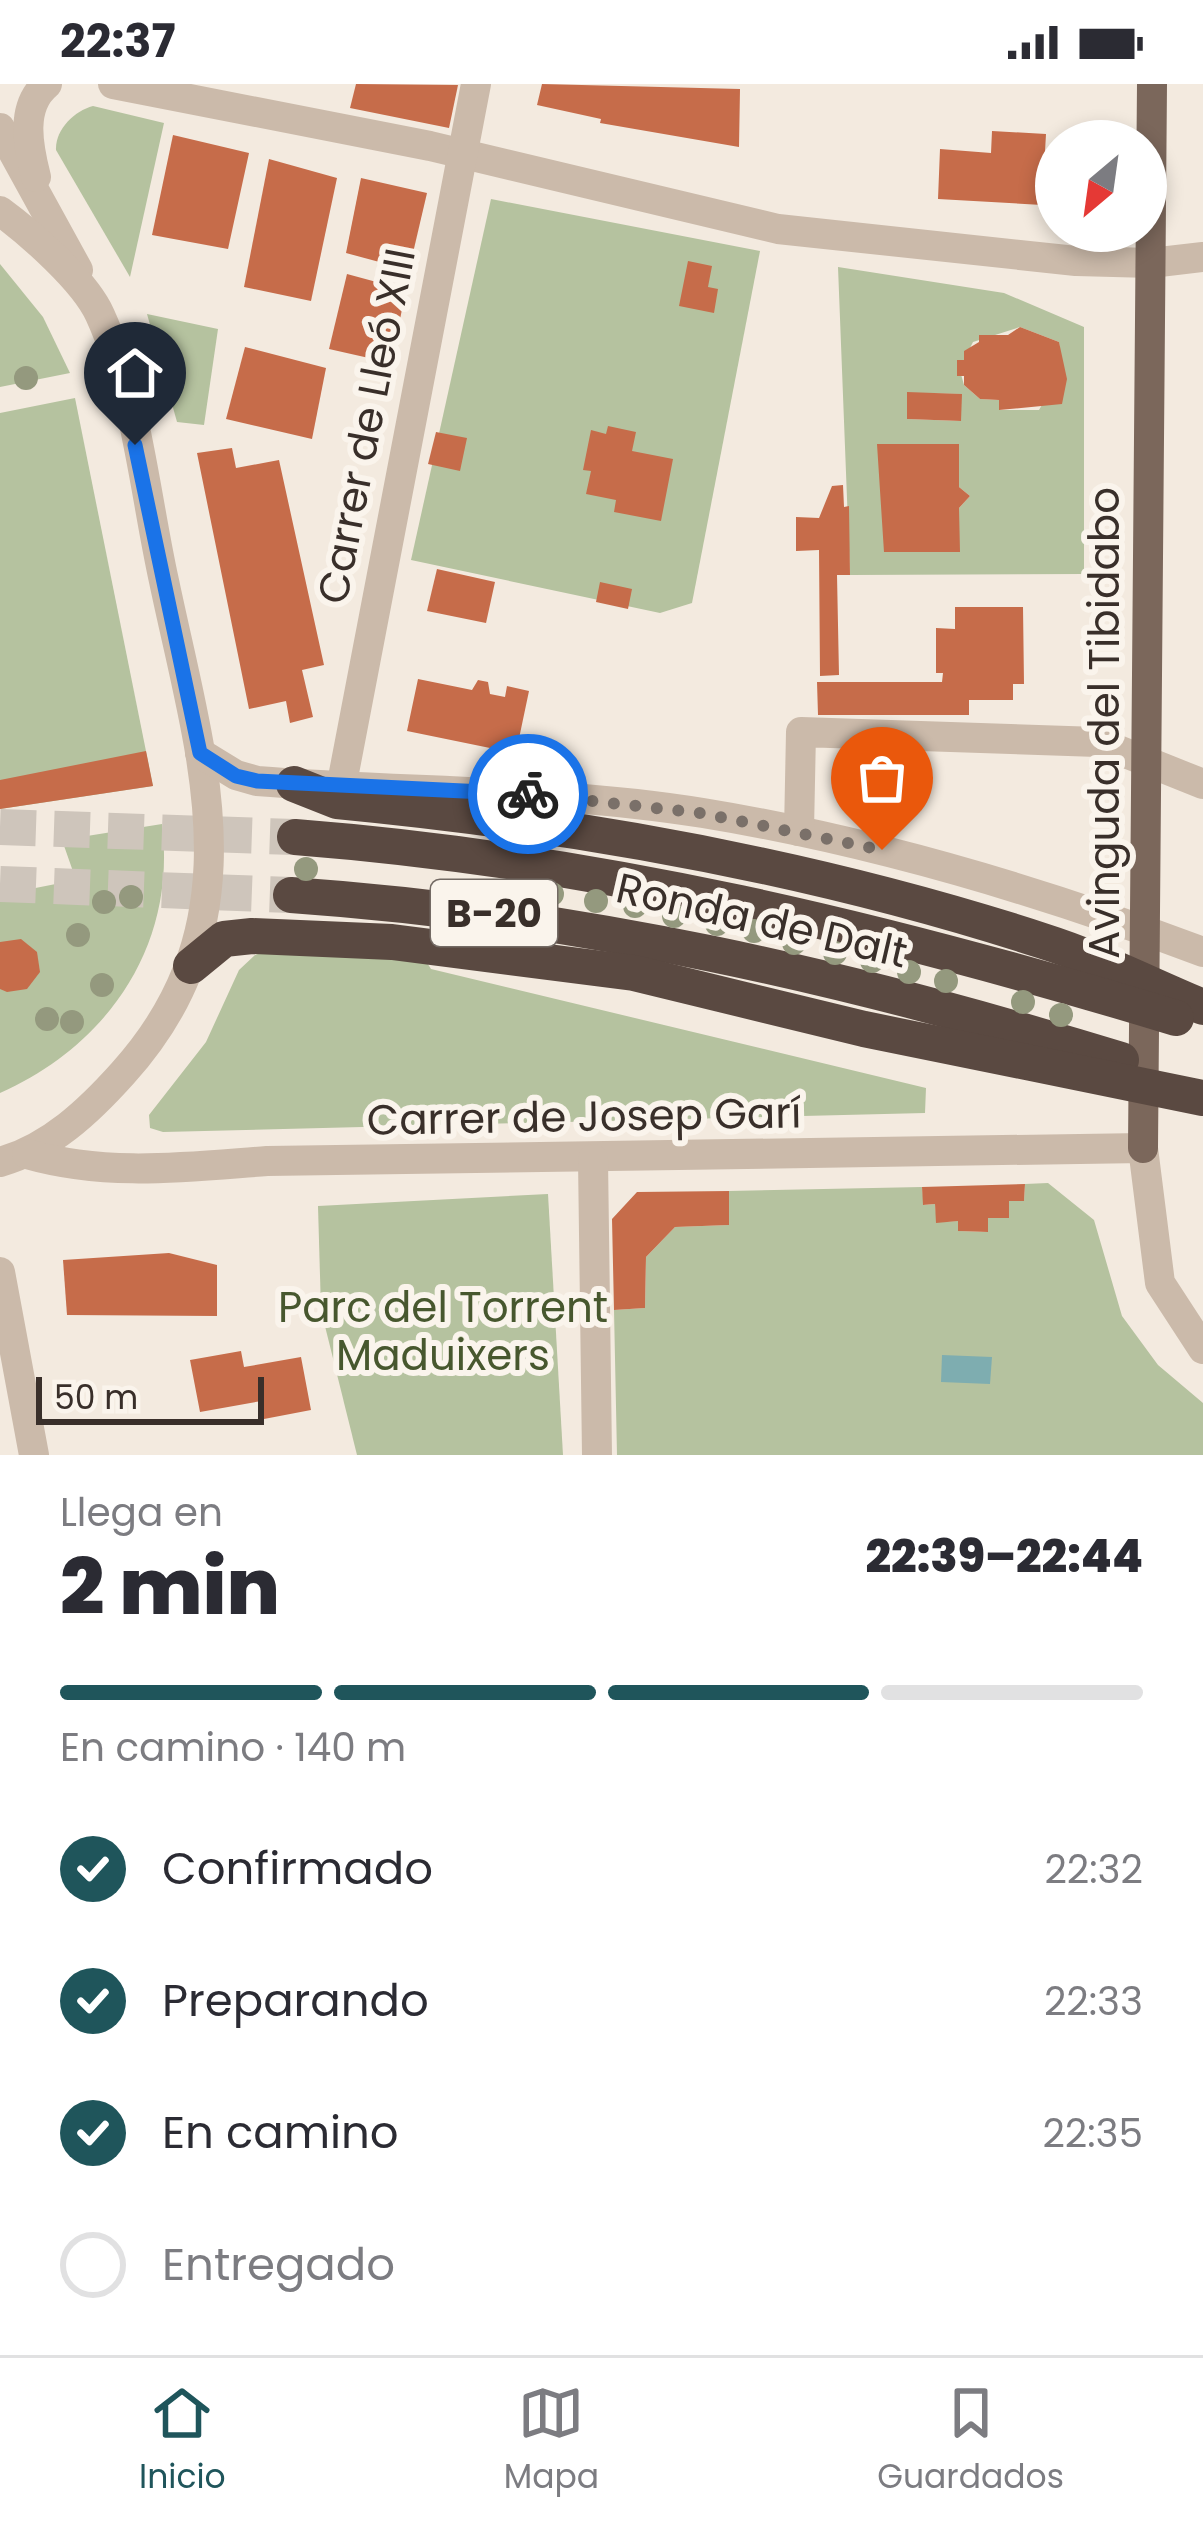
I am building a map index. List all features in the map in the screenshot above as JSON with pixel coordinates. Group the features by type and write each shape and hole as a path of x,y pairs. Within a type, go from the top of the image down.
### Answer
{"highway":[{"path":"294,784 337,802 673,845 895,896 1048,942 1203,1007"},
{"name":"Ronda de Dalt","path":"295,837 491,856 742,900 984,960 1203,1026"},
{"name":"Ronda de Dalt","path":"291,895 562,922 694,948 907,998 1203,1085"},
{"path":"191,966 224,939 252,936 392,942 634,973 865,1029 1203,1098"}],"main road":[{"name":"Avinguda del Tibidabo","path":"1143,1148 1151,84"}],"street":[{"path":"42,200 29,122 32,101 47,84"},
{"path":"113,84 460,153 778,229 1076,261 1151,263 1203,257"},
{"name":"Carrer de Lleó XIII","path":"342,783 476,84"},
{"path":"0,128 99,311 126,403 212,821 204,927 191,966 135,1060 101,1097 14,1158"},
{"path":"0,211 44,248 99,311"},
{"path":"799,831 801,732 1098,742 1203,784"},
{"path":"200,753 236,776 294,784 559,796 799,831 967,873 1144,943 1203,952"},
{"name":"Carrer de Josep Garí","path":"14,1158 130,1171 268,1161 1143,1148"},
{"name":"Avinguda del Tibidabo","path":"1143,1148 1160,1283 1203,1349"},
{"path":"593,1159 597,1455"},
{"path":"0,1272 9,1385 34,1455"}],"green space":[{"path":"93,106 164,123 130,277 56,150 67,122"},
{"path":"491,199 760,251 692,603 660,613 411,560"},
{"path":"0,264 43,317 70,373 0,387"},
{"path":"838,267 1004,293 1084,327 1084,574 850,575","holes":["1020,327 1059,342 1062,370 1039,410 1000,410 999,400 980,399 964,385 957,360 964,360 973,342","907,393 961,394 961,421 907,419","878,444 959,444 959,487 970,496 959,508 959,552 885,552"]},
{"path":"147,314 218,329 204,425 177,422"},
{"path":"75,398 153,786 0,809 0,413"},
{"path":"162,824 164,868 158,910 146,950 127,986 73,1048 0,1093 0,895 76,880 62,840"},
{"path":"280,946 424,958 431,969 926,1088 925,1113 163,1132 150,1128 149,1115 206,1042 239,970 255,955"},
{"path":"1048,1183 1094,1220 1122,1316 1158,1365 1203,1403 1203,1455 617,1455 614,1310 645,1308 646,1257 675,1227 729,1225 729,1191 922,1187 924,1205 935,1204 937,1222 958,1221 959,1231 987,1232 988,1218 1008,1218 1009,1201 1024,1201 1025,1184"},
{"name":"Parc del Torrent Maduixers","path":"548,1194 563,1455 357,1455 321,1310 318,1206"}],"water":[{"path":"942,1355 992,1357 990,1384 941,1382"}],"building":[{"path":"356,84 458,85 449,128 350,108"},
{"path":"542,84 740,89 739,147 600,123 601,119 537,105"},
{"path":"992,131 1035,133 1035,205 938,199 940,149 991,153"},
{"path":"173,135 249,153 228,249 152,235"},
{"path":"269,159 337,178 311,301 244,287"},
{"path":"361,178 427,193 409,270 346,253"},
{"path":"688,261 712,266 708,287 718,289 714,313 679,306"},
{"path":"347,274 406,290 391,363 329,349"},
{"path":"1020,327 1059,342 1067,379 1062,404 999,410 999,400 980,399 964,385 964,376 957,376 957,360 964,360 964,351 979,342 979,335 1008,335"},
{"path":"245,347 326,368 312,439 226,419"},
{"path":"907,392 962,394 961,421 907,419"},
{"path":"608,426 636,432 632,451 673,459 661,521 614,512 616,500 586,494 591,471 583,470 591,430 606,434"},
{"path":"436,432 467,438 460,471 428,464"},
{"path":"877,444 959,444 959,487 970,496 959,508 960,552 884,552"},
{"path":"232,448 236,468 279,460 324,665 302,670 313,717 290,723 286,701 249,709 197,453"},
{"path":"843,485 844,507 849,506 850,575 837,575 839,675 820,676 819,550 796,551 796,517 819,518 832,486"},
{"path":"437,569 495,582 486,623 427,611"},
{"path":"600,582 632,589 628,609 596,602"},
{"path":"955,607 1023,607 1024,684 1013,684 1013,700 969,700 969,715 818,715 817,682 942,682 943,673 936,673 936,628 955,629"},
{"path":"418,679 472,690 478,680 488,682 490,694 505,697 507,686 529,691 517,748 532,751 528,770 487,762 490,748 407,731"},
{"path":"146,751 153,786 0,809 0,780"},
{"path":"21,939 37,952 40,972 27,989 7,992 0,989 0,942"},
{"path":"1025,1184 1024,1201 1009,1201 1009,1218 988,1218 988,1232 958,1231 958,1221 936,1223 935,1204 923,1205 922,1187"},
{"path":"729,1191 729,1225 675,1227 646,1257 645,1308 614,1310 612,1219 637,1192"},
{"path":"169,1253 217,1265 217,1316 67,1315 63,1260"},
{"path":"241,1351 244,1367 301,1357 311,1410 264,1419 261,1401 200,1412 190,1360"}],"tunnel":[{"path":"0,827 295,837"},
{"path":"0,884 291,895"}],"way so far":[{"path":"528,794 700,813 882,850"}],"route":[{"path":"135,445 200,753 236,776 257,781 528,794"}]}
